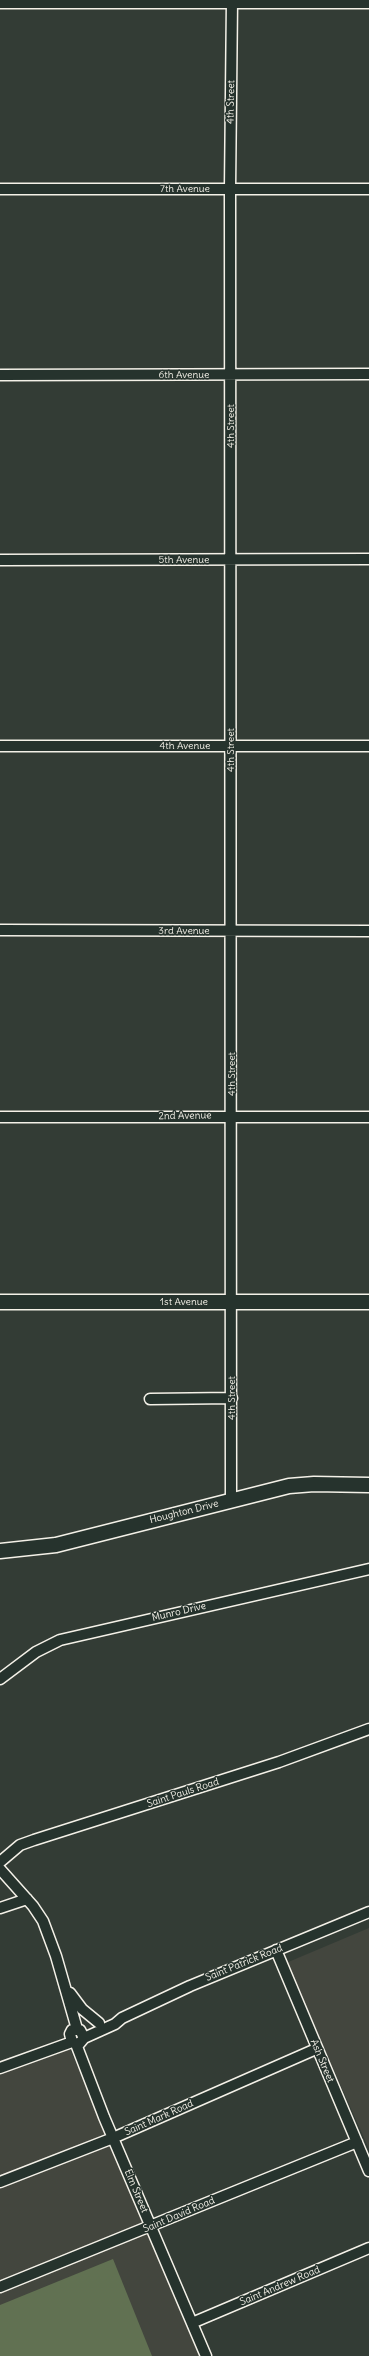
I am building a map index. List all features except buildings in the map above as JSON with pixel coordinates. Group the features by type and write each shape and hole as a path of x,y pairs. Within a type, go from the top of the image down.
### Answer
{"street":[{"path":"0,3 232,1 369,3"},
{"name":"4th Street","path":"231,1500 232,931 230,189 232,1"},
{"name":"7th Avenue","path":"0,189 369,189"},
{"name":"6th Avenue","path":"0,375 369,374"},
{"name":"5th Avenue","path":"0,560 369,559"},
{"name":"4th Avenue","path":"0,746 369,746"},
{"name":"3rd Avenue","path":"0,930 369,931"},
{"name":"2nd Avenue","path":"0,1117 369,1117"},
{"name":"1st Avenue","path":"0,1302 369,1302"},
{"path":"150,1399 232,1398"},
{"name":"Houghton Drive","path":"0,1551 56,1545 231,1500 301,1484 369,1485"},
{"name":"Munro Drive","path":"0,1679 36,1652 60,1640 369,1569"},
{"name":"Saint Pauls Road","path":"0,1862 20,1845 279,1762 369,1729"},
{"path":"0,1869 27,1900 0,1908"},
{"name":"Elm Street","path":"27,1900 37,1911 48,1933 65,1993 69,2000 86,2069 113,2138 206,2356"},
{"name":"Saint Patrick Road","path":"77,2037 99,2023 122,2018 190,1986 369,1912"},
{"name":"Ash Street","path":"276,1950 316,2049 369,2171"},
{"path":"61,1977 82,2009 99,2023"},
{"name":"Saint Patrick Road","path":"0,2068 34,2055 47,2046 115,2024 122,2018"},
{"name":"Saint Mark Road","path":"0,2182 113,2138 316,2049"},
{"name":"Saint David Road","path":"0,2287 357,2142"},
{"name":"Saint Andrew Road","path":"192,2323 369,2248"}],"shaded area":[{"path":"369,1928 369,2149 286,1963"},
{"path":"69,2047 199,2356 0,2356 0,2073"}],"green space":[{"path":"113,2259 152,2356 0,2356 0,2305"}]}
